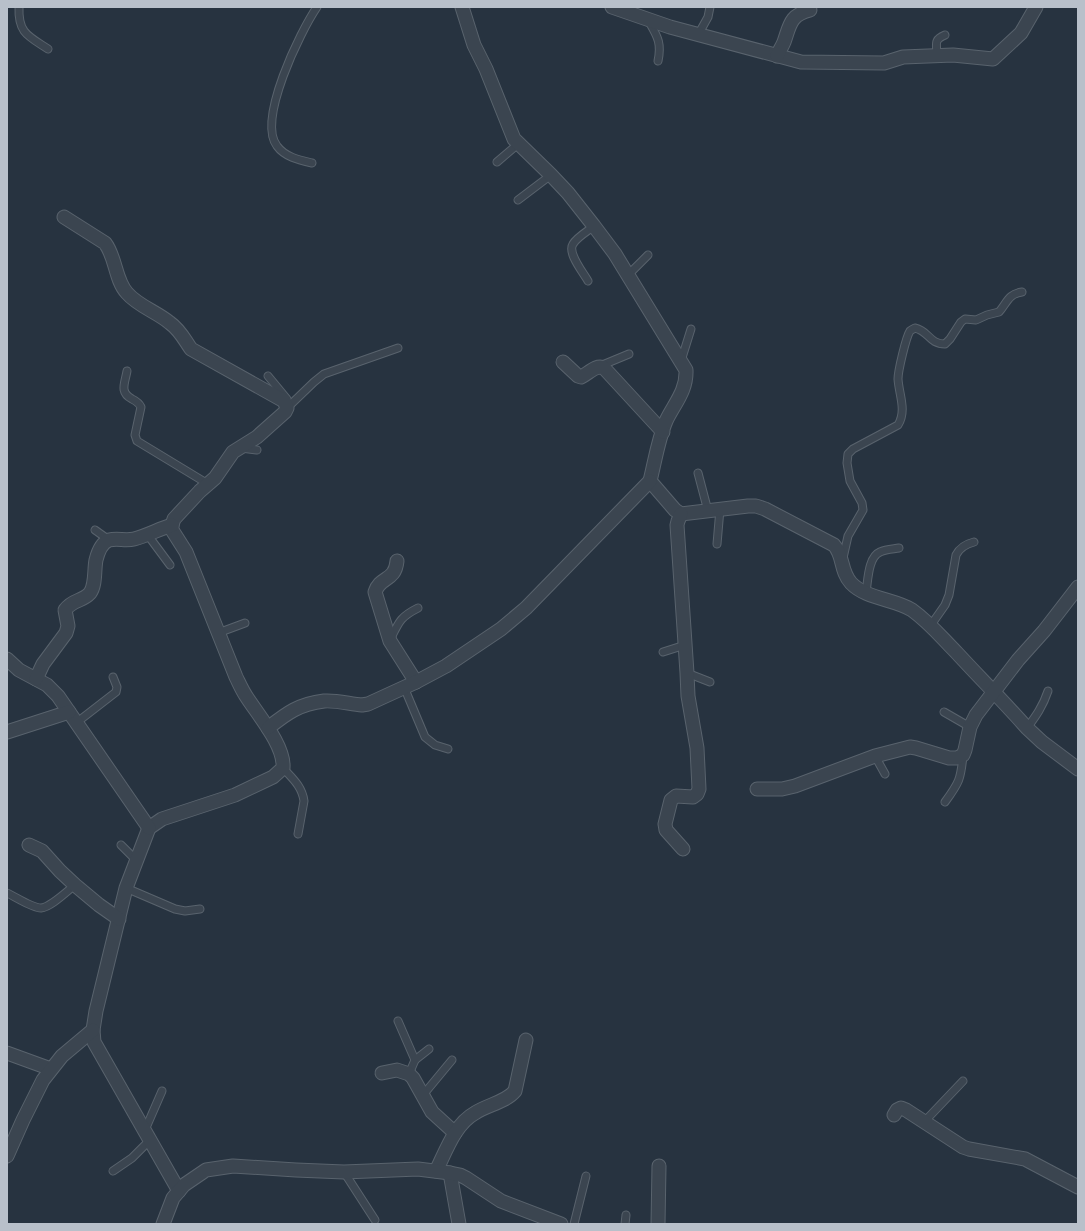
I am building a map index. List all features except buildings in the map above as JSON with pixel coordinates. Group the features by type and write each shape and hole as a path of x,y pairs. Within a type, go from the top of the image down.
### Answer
{"street":[{"path":"268,728 286,714 303,706 324,701 362,705 378,700 446,666 507,625 526,608 650,481 666,422 684,387 686,370 668,343 615,254 568,193 518,144 511,134 486,69 474,45 462,7"},
{"path":"612,7 648,20 698,35 801,62 884,63 903,57 953,56 993,59 1021,33 1036,7"},
{"path":"777,56 795,17 801,12 810,10"},
{"path":"64,217 105,243 110,249 126,292 132,299 170,323 183,336 190,349 284,401 289,406 285,412 257,437 239,448 228,459 220,473 200,491 174,519 172,525 172,530 186,552 236,677 268,728 282,755 283,768 273,777 235,795 162,819 149,828 126,888 96,1011 93,1030 94,1042 179,1191"},
{"path":"564,362 578,376 581,377 597,367 600,366 604,368 663,432"},
{"path":"650,481 675,510 681,514 748,506 765,509 834,545 838,549 846,576 852,584 866,592 910,609 931,625 1027,728 1042,742 1078,769"},
{"path":"681,514 677,525 686,645 688,696 697,748 699,789 697,794 693,797 676,796 671,800 665,824 666,830 683,849"},
{"path":"36,679 43,664 66,634 68,626 65,610 70,603 83,598 90,592 94,583 94,569 97,554 102,545 109,540 134,539 172,525"},
{"path":"397,561 395,572 378,584 375,592 390,641 410,685"},
{"path":"757,789 782,789 795,786 875,756 910,747 949,758 957,758 963,755 970,728 976,715 1078,587"},
{"path":"7,659 19,670 47,685 52,690 149,828"},
{"path":"7,732 73,718"},
{"path":"29,845 47,855 60,872 118,919"},
{"path":"7,1156 43,1080 70,1049 93,1030"},
{"path":"436,1171 455,1133 464,1122 475,1112 514,1093 517,1087 526,1040"},
{"path":"7,1052 51,1069"},
{"path":"382,1073 397,1070 408,1074 413,1078 432,1112 455,1133"},
{"path":"894,1115 897,1110 901,1108 969,1149 1025,1159 1078,1187"},
{"path":"163,1224 173,1198 184,1185 206,1170 233,1166 344,1172 418,1169 450,1173 460,1175 501,1201 535,1219 561,1224"},
{"path":"658,1224 659,1166"},
{"path":"450,1173 459,1224"}],"lane":[{"path":"19,7 21,28 29,37 48,49"},
{"path":"312,164 284,153 276,145 272,134 273,116 282,79 307,24 317,7"},
{"path":"698,35 708,17 710,7"},
{"path":"648,20 659,40 660,45 658,61"},
{"path":"937,56 936,41 938,38 945,35"},
{"path":"497,162 518,144"},
{"path":"518,200 551,175"},
{"path":"588,281 572,254 571,246 576,240 594,226"},
{"path":"628,275 648,255"},
{"path":"842,566 848,536 863,510 862,503 850,481 847,463 848,454 853,449 898,424 901,419 902,407 898,379 904,348 910,331 915,328 921,330 932,341 939,344 945,344 961,322 965,319 976,320 999,312 1010,296 1022,292"},
{"path":"681,361 691,329"},
{"path":"268,376 289,406 324,374 398,348"},
{"path":"600,366 629,354"},
{"path":"127,371 124,393 127,397 138,402 141,407 135,435 137,441 208,484"},
{"path":"239,448 258,450"},
{"path":"698,473 714,510 717,544"},
{"path":"95,530 109,540"},
{"path":"147,534 170,565"},
{"path":"931,625 945,605 949,596 958,551 962,546 974,542"},
{"path":"866,592 872,561 875,555 882,551 899,548"},
{"path":"390,641 400,620 408,613 418,608"},
{"path":"218,633 245,623"},
{"path":"663,652 686,645"},
{"path":"687,673 710,682"},
{"path":"73,718 116,692 117,687 113,677"},
{"path":"410,685 425,737 435,745 448,749"},
{"path":"1027,728 1039,712 1048,691"},
{"path":"944,712 970,728"},
{"path":"946,802 958,786 961,778 963,755"},
{"path":"875,756 885,774"},
{"path":"283,768 300,787 303,796 304,801 298,834"},
{"path":"121,845 136,860"},
{"path":"7,893 34,906 43,908 51,904 75,885"},
{"path":"126,888 175,909 185,911 200,909"},
{"path":"398,1021 415,1060"},
{"path":"408,1074 415,1060 429,1049"},
{"path":"422,1095 452,1060"},
{"path":"924,1122 963,1081"},
{"path":"113,1171 132,1158 147,1135 162,1091"},
{"path":"344,1172 375,1220"},
{"path":"574,1224 586,1176"},
{"path":"625,1224 626,1215"}]}
